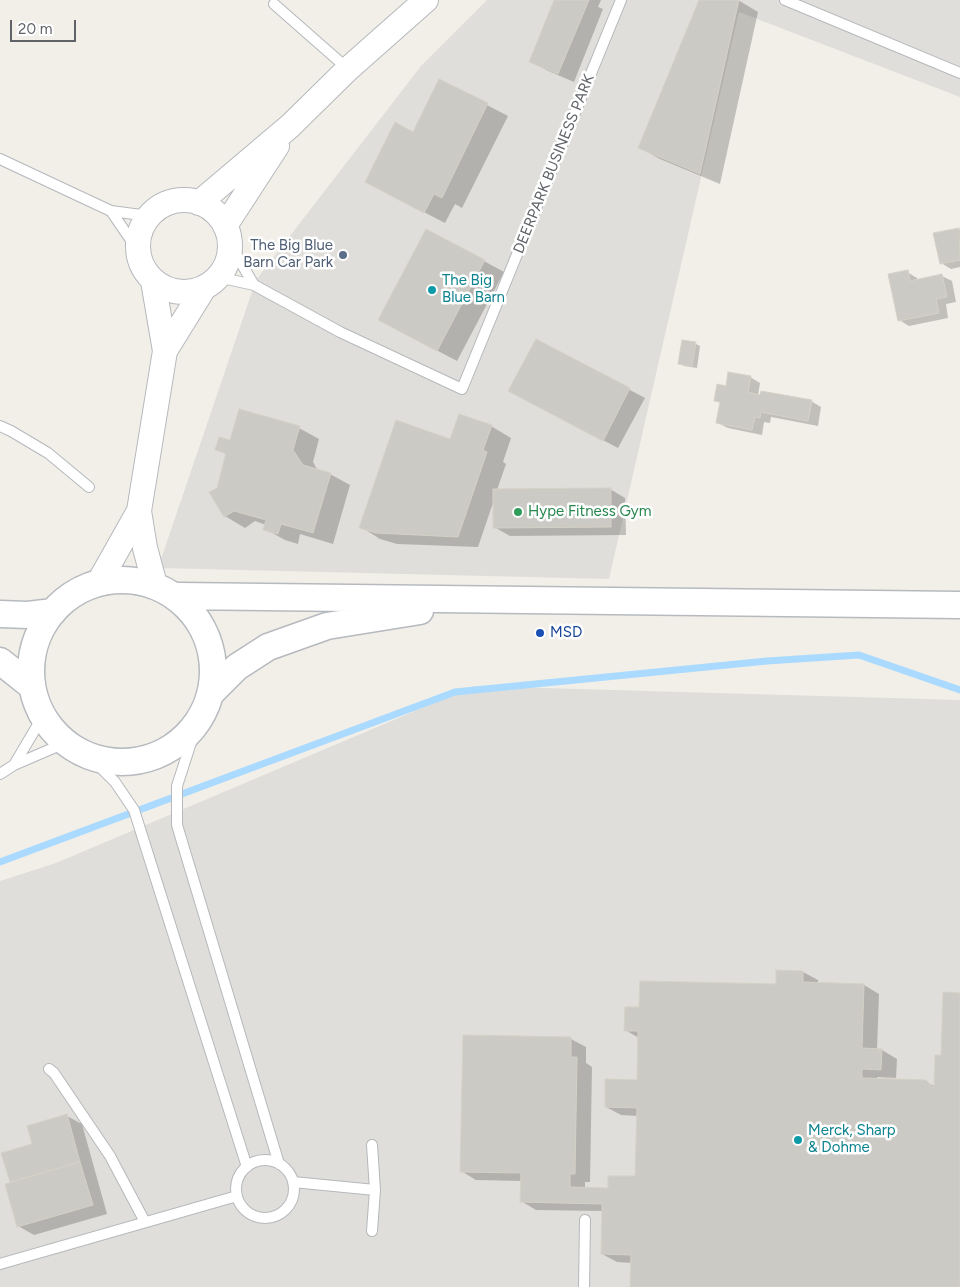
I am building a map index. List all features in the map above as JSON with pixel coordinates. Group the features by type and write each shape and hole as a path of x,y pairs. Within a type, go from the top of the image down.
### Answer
{"main road":[{"path":"167,591 198,621 209,642 213,667 211,693 196,727 177,746 150,759 121,762 91,758 65,743 43,716 34,700 29,684 30,665 38,634 53,612 79,590 99,582 126,580 167,591 274,596 960,605"},
{"path":"211,693 237,667 268,647 319,629 485,600"},
{"path":"0,614 28,615 53,612"},
{"path":"0,661 29,684"}],"street":[{"path":"199,203 290,126 348,69 426,0"},
{"path":"165,351 211,283 228,262 228,235 290,126"},
{"path":"211,283 187,293 169,290 153,281 142,266 137,249 140,231 149,216 163,205 181,200 199,203 214,212 228,235"},
{"path":"153,281 165,351 139,511 145,548 167,591"},
{"path":"99,582 139,511"}],"lane":[{"name":"DEERPARK BUSINESS PARK","path":"254,284 340,332 462,389 621,0"},
{"path":"785,0 960,73"},
{"path":"274,4 348,69"},
{"path":"0,159 111,211 149,216"},
{"path":"111,211 137,249"},
{"path":"211,283 254,284 228,235"},
{"path":"0,426 48,453 90,487"},
{"path":"14,765 43,716"},
{"path":"196,727 177,786 177,825 279,1164 290,1175 293,1182 292,1200 287,1208 280,1214 272,1217 254,1216 241,1204 237,1196 238,1180 247,1167 262,1160 279,1164"},
{"path":"0,774 14,765 65,743"},
{"path":"91,758 115,782 134,810 247,1167"},
{"path":"49,1069 54,1073 110,1156 145,1222"},
{"path":"372,1145 375,1190 372,1231"},
{"path":"293,1182 375,1190"},
{"path":"0,1264 237,1196"},
{"path":"584,1287 585,1220"}],"shaded area":[{"path":"487,0 960,0 960,97 739,12 609,579 158,568 256,280 421,66"},
{"path":"474,686 960,700 960,1287 0,1287 0,881 56,863"}],"building":[{"path":"554,0 589,0 558,74 529,62"},
{"path":"699,0 739,0 700,174 638,148"},
{"path":"439,79 488,103 442,198 434,194 424,213 365,182 395,122 413,132"},
{"path":"959,228 960,260 940,264 933,233"},
{"name":"The Big Blue Barn","path":"426,229 485,260 437,351 378,320"},
{"path":"908,270 910,281 942,274 947,297 936,299 939,313 898,321 888,274"},
{"path":"536,339 630,388 603,441 508,391"},
{"path":"682,340 696,342 692,366 678,364"},
{"path":"728,372 751,376 748,392 760,395 761,391 812,400 808,421 761,412 760,418 755,417 752,430 716,423 720,402 714,401 717,384 726,386"},
{"path":"239,409 300,426 293,450 303,465 331,473 313,533 281,524 278,534 270,532 263,530 266,520 234,511 224,517 209,492 217,488 226,453 215,450 219,437 230,440"},
{"path":"459,414 492,425 483,450 487,452 458,537 376,533 359,528 396,420 450,439"},
{"path":"611,488 611,527 493,528 493,489"},
{"name":"Merck, Sharp & Dohme","path":"776,970 803,971 803,982 864,984 862,1048 882,1049 881,1070 862,1069 862,1078 926,1080 934,1088 935,1055 941,1055 943,992 960,993 960,1287 630,1287 631,1255 601,1254 602,1204 520,1202 521,1173 460,1172 463,1035 571,1037 571,1057 577,1057 575,1174 570,1174 570,1187 608,1188 608,1176 635,1176 637,1108 605,1107 605,1079 637,1080 638,1031 624,1031 625,1007 639,1007 640,981 776,984"},
{"path":"67,1114 80,1162 10,1182 1,1153 32,1144 27,1126"},
{"path":"80,1162 93,1205 17,1227 5,1184"}],"waterway":[{"path":"0,862 455,692 767,661 859,655 960,690"}],"place":[{"name":"The Big Blue Barn Car Park","path":"343,255"},
{"name":"The Big Blue Barn","path":"432,290"},
{"name":"Hype Fitness Gym","path":"518,512"},
{"name":"MSD","path":"540,633"},
{"name":"Merck, Sharp & Dohme","path":"798,1140"}]}
